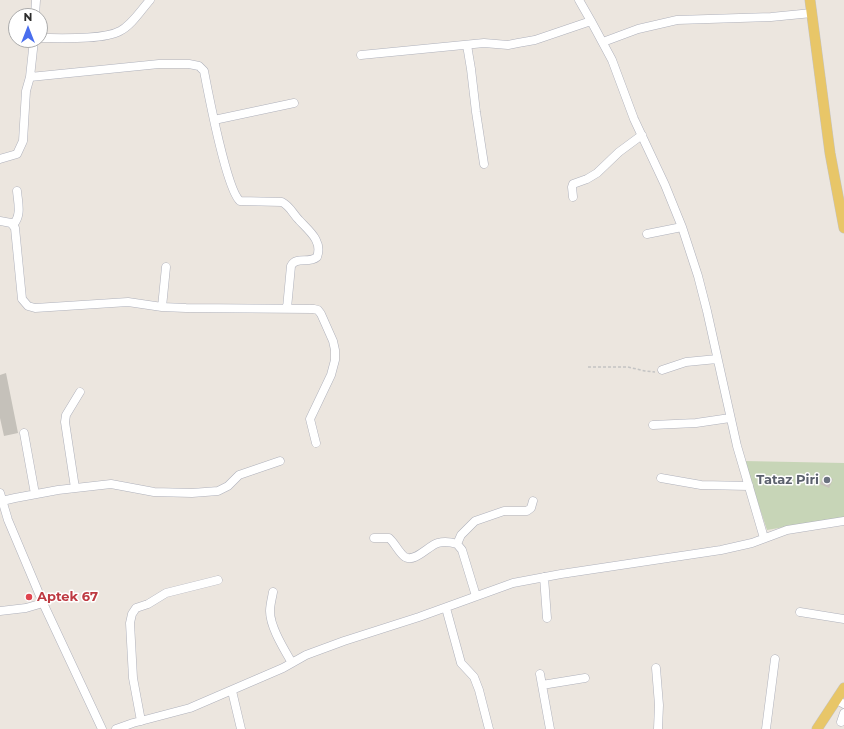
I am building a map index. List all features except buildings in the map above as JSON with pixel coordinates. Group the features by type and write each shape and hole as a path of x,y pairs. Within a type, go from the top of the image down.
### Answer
{"main road":[{"path":"810,0 830,153 844,228"},
{"path":"817,729 841,702 844,688"}],"street":[{"path":"48,38 97,37 119,32 150,0"},
{"path":"579,0 612,60 642,135 682,227 698,276 718,359 730,418 764,538"},
{"path":"603,42 638,29 676,20 772,17 812,13"},
{"path":"361,55 484,43 508,45 518,44 591,21"},
{"path":"466,45 471,69 484,164"},
{"path":"0,159 17,154 23,141 26,91 30,77 33,48"},
{"path":"30,77 159,64 189,64 198,66 204,71 214,120 229,180 236,198 240,202 282,202 287,205 315,237 319,254 317,257 313,260 293,262 291,266 287,308"},
{"path":"214,120 294,103"},
{"path":"573,197 573,184 587,179 597,173 619,152 642,135"},
{"path":"13,225 19,213 17,191"},
{"path":"0,221 11,223 15,228 22,299 28,306 36,308 128,302 162,307 287,308 318,310 333,341 335,360 331,374 310,419 316,443"},
{"path":"647,234 682,227"},
{"path":"162,307 166,267"},
{"path":"662,370 686,362 718,359"},
{"path":"75,488 66,415 80,392"},
{"path":"653,425 696,423 730,418"},
{"path":"24,433 36,494"},
{"path":"2,501 36,494 111,484 154,492 192,493 218,491 228,486 235,477 239,475 280,461"},
{"path":"661,478 701,485 749,486"},
{"path":"0,493 13,532 43,603 102,729"},
{"path":"457,544 461,535 475,521 504,511 527,511 531,508 533,501"},
{"path":"116,729 190,708 232,691 306,655 446,608 513,583 544,576 721,550 742,546 787,530 844,521"},
{"path":"374,538 389,538 405,557 410,558 416,557 436,543 443,541 457,544 462,550 476,596"},
{"path":"544,576 547,618"},
{"path":"141,721 133,678 130,623 132,614 136,608 148,604 166,593 218,580"},
{"path":"273,592 270,611 271,621 292,663"},
{"path":"0,611 26,608 43,603"},
{"path":"446,608 461,663 474,677 480,690 489,729"},
{"path":"800,612 844,619"},
{"path":"766,729 775,659"},
{"path":"656,668 659,705 658,729"},
{"path":"540,674 550,729"},
{"path":"542,685 585,678"},
{"path":"232,691 242,729"},
{"path":"841,722 844,713"}],"path":[{"path":"588,367 628,367 655,372 662,370"}],"green space":[{"path":"744,461 844,463 844,517 767,530"}],"place":[{"name":"Tataz Piri","path":"827,480"},
{"name":"Aptek 67","path":"29,597"}]}
